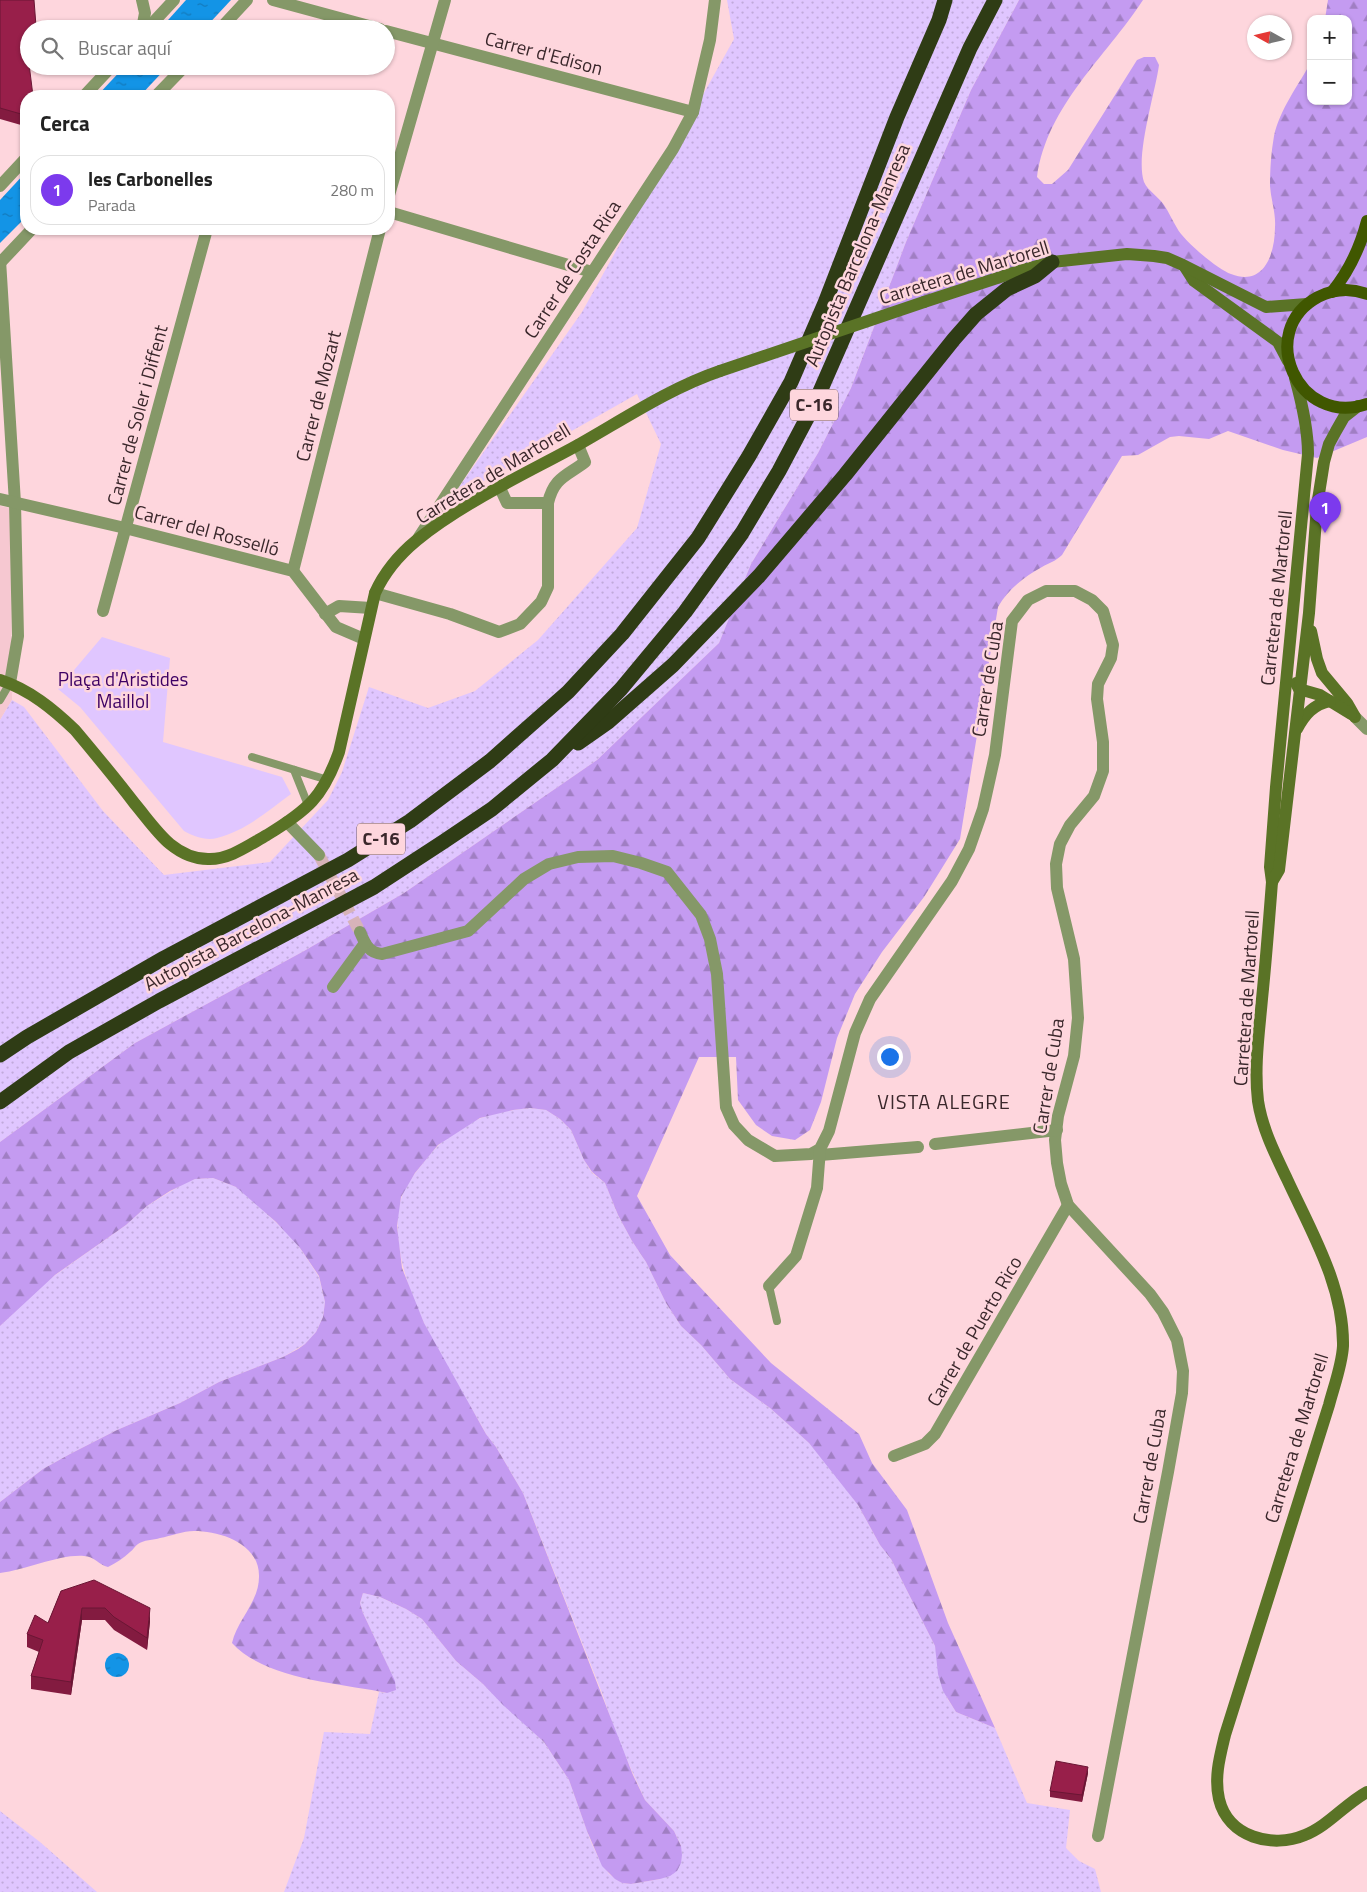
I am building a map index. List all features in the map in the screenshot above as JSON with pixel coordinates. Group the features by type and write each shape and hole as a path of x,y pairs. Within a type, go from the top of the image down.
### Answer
{"highway":[{"path":"939,20 945,0"},
{"name":"C-16","path":"939,20 951,0"},
{"name":"Autopista Barcelona-Manresa","path":"0,1102 69,1052 159,1001 374,887 492,808 552,760 621,689 685,612 742,533 779,471 815,403 970,48 995,0"},
{"name":"Autopista Barcelona-Manresa","path":"0,1056 26,1037 164,958 348,860 410,821 490,761 568,692 622,634 698,538 791,382 825,303 897,118 939,20"},
{"path":"552,760 608,722 673,665 759,576 976,314 1008,289 1035,276 1052,262"}],"main road":[{"path":"1332,292 1356,257 1367,221"},
{"name":"Carretera de Martorell","path":"5,682 34,696 61,716 75,730 164,839 191,857 207,860 225,857 249,846 287,822 308,806 322,791 339,752 375,593 379,584 398,560 417,540 445,520 500,488 674,392 720,371 924,302 1052,262 1127,254 1154,256 1183,264 1266,307 1307,304"},
{"path":"1183,264 1194,282 1278,342 1295,378 1303,389 1319,401 1338,407 1363,405"},
{"path":"1288,361 1289,333 1298,315 1307,304 1321,295 1332,292 1349,290 1367,294"},
{"name":"Carretera de Martorell","path":"1295,378 1305,421 1308,454 1305,506 1289,649 1270,858 1272,882 1257,1060 1258,1102 1264,1126 1273,1148 1318,1246 1334,1286 1340,1308 1343,1347 1329,1404 1225,1735 1218,1767 1217,1783 1219,1799 1224,1813 1233,1824 1244,1834 1267,1841 1279,1842 1306,1835 1367,1792"},
{"name":"Carretera de Martorell","path":"1272,882 1279,870 1309,613 1317,506 1324,462 1329,444 1344,418 1363,405"},
{"path":"1309,613 1312,637 1322,673 1355,717"},
{"path":"1289,649 1292,675 1299,689 1320,695 1355,717"},
{"path":"1295,734 1307,712 1330,701"}],"street":[{"path":"142,0 143,20"},
{"path":"155,20 174,0"},
{"path":"229,20 248,0"},
{"path":"273,0 347,20"},
{"path":"395,174 444,0"},
{"name":"Carrer de Costa Rica","path":"417,540 673,149 693,112 710,40 715,0"},
{"name":"Carrer d'Edison","path":"395,32 693,112"},
{"path":"90,90 104,75"},
{"path":"162,90 176,75"},
{"path":"0,186 20,164"},
{"path":"395,214 592,272"},
{"path":"5,682 18,641 15,503 0,262 26,235"},
{"name":"Carrer de Soler i Diffent","path":"103,611 205,235"},
{"name":"Carrer de Mozart","path":"293,572 378,235"},
{"path":"375,593 450,614 499,632 520,624 541,602 548,587 548,503 551,490 561,478 586,462 578,444"},
{"path":"500,488 507,503 548,503"},
{"name":"Carrer del Rosselló","path":"0,499 125,528 293,572 336,627 364,639"},
{"name":"Carrer de Cuba","path":"820,1152 830,1131 855,1033 870,999 952,881 969,849 983,809 994,755 1012,621 1028,600 1046,591 1074,591 1092,600 1103,611 1113,645 1111,658 1098,684 1097,699 1104,742 1103,771 1094,796 1070,825 1060,844 1056,864 1057,888 1074,958 1078,1018 1074,1056 1058,1116 1055,1140 1057,1163 1060,1184 1068,1205 1150,1294 1163,1312 1177,1340 1183,1371 1182,1392 1168,1472 1098,1836"},
{"path":"325,614 339,606 371,608"},
{"path":"1355,717 1367,729"},
{"path":"287,822 319,855"},
{"path":"333,987 363,937 374,954 382,954 468,930 524,879 549,864 578,856 613,856 641,863 667,872 701,915 710,939 717,974 726,1107 734,1125 748,1140 775,1156 918,1147"},
{"path":"935,1144 1056,1130"},
{"path":"768,1286 796,1256 817,1188 820,1152"},
{"name":"Carrer de Puerto Rico","path":"894,1456 925,1444 935,1434 1068,1205"}],"lane":[{"path":"0,700 5,682"},
{"path":"252,757 328,780"},
{"path":"294,770 308,806"},
{"path":"768,1286 777,1321"}],"shaded area":[{"path":"0,506 10,508 12,700 0,720"}],"green space":[{"path":"727,0 1019,0 971,90 906,242 851,388 818,453 751,564 719,643 597,760 404,893 304,951 135,1043 0,1142 0,720 12,700 24,707 103,811 164,875 270,862 328,800 342,772 369,687 428,708 475,691 538,640 637,528 661,444 637,394 450,500 582,312 734,39"},
{"path":"1019,0 1143,0 1065,104 1043,151 1037,177 1044,184 1052,184 1068,170 1137,60 1144,57 1155,57 1159,65 1144,141 1142,171 1144,182 1162,202 1175,225 1193,247 1210,261 1231,274 1242,277 1252,276 1265,266 1273,248 1275,217 1270,186 1274,136 1280,116 1307,69 1307,105 1352,105 1352,15 1326,15 1328,0 1367,0 1367,437 1317,458 1283,450 1228,431 1209,439 1170,437 1138,455 1122,456 1062,555 1017,584 998,607 960,839 924,897 882,952 855,994 837,1038 821,1102 810,1130 795,1140 772,1136 756,1125 738,1100 736,1057 699,1057 637,1196 670,1255 771,1363 859,1434 872,1463 907,1510 948,1623 995,1728 956,1712 943,1691 938,1674 935,1646 891,1559 880,1545 858,1505 809,1443 770,1408 730,1379 701,1345 681,1326 666,1303 646,1262 618,1215 605,1183 592,1172 584,1160 571,1130 560,1119 546,1110 530,1108 480,1118 438,1145 415,1173 401,1197 397,1226 402,1268 424,1323 486,1434 496,1447 523,1493 633,1775 645,1800 674,1831 681,1846 681,1863 677,1871 670,1876 631,1884 622,1883 602,1866 569,1780 544,1742 456,1661 422,1619 406,1609 380,1597 363,1593 360,1603 395,1681 396,1690 387,1693 326,1683 284,1672 264,1665 246,1655 232,1643 238,1626 252,1603 259,1577 258,1566 253,1556 246,1548 227,1537 205,1532 186,1532 140,1543 123,1558 108,1567 88,1556 75,1556 0,1573 0,1502 43,1469 70,1454 117,1430 180,1403 219,1382 283,1357 298,1349 316,1332 323,1317 325,1302 319,1276 300,1248 276,1222 236,1187 213,1178 195,1179 170,1191 147,1206 126,1225 55,1275 0,1326 0,1142 135,1043 304,951 404,893 597,760 719,643 751,564 818,453 851,388 906,242 971,90"},
{"name":"Plaça d'Aristides Maillol","path":"102,637 170,658 163,742 282,777 291,794 256,820 227,835 208,839 184,831 80,707 58,689"},
{"path":"530,1108 546,1110 560,1119 571,1130 592,1173 605,1183 618,1215 646,1262 666,1303 681,1326 701,1345 730,1379 770,1408 809,1443 858,1505 880,1545 891,1559 935,1646 947,1698 956,1712 995,1728 1027,1803 1070,1810 1066,1848 1079,1861 1095,1869 1101,1892 284,1892 304,1838 324,1732 370,1734 379,1692 387,1693 391,1673 363,1613 360,1603 363,1593 380,1597 422,1619 456,1661 544,1742 569,1780 591,1842 609,1874 622,1883 631,1884 660,1879 681,1846 674,1831 645,1800 618,1740 602,1693 523,1493 496,1447 486,1434 437,1349 416,1306 402,1260 398,1237 400,1201 410,1181 427,1158 449,1136 473,1122 500,1113"},
{"path":"213,1178 244,1192 300,1248 319,1277 325,1302 323,1317 316,1332 305,1344 283,1357 219,1382 180,1403 117,1430 70,1454 43,1469 0,1502 0,1326 47,1281 126,1225 147,1206 186,1182 195,1179"},
{"path":"0,1811 40,1842 97,1892 0,1892"}],"water":[{"path":"186,0 231,0 212,20 168,20"},
{"path":"117,75 160,75 146,90 103,90"},
{"path":"20,178 20,223 0,243 0,200"},
{"path":"117,1653 126,1656 129,1665 126,1674 117,1677 108,1674 105,1665 108,1656"}],"building":[{"path":"0,0 34,0 36,20 20,20 20,75 30,75 32,90 20,90 20,114 0,108"},
{"path":"94,1580 150,1608 147,1638 114,1617 105,1608 82,1608 71,1682 31,1676 43,1640 27,1634 35,1615 48,1623 61,1591"},
{"path":"1056,1761 1088,1767 1082,1795 1050,1791"}],"tunnel":[{"path":"319,855 360,932"}],"place":[{"name":"les Carbonelles","path":"1325,533"}],"district":[{"name":"VISTA ALEGRE","path":"944,1102"}]}
